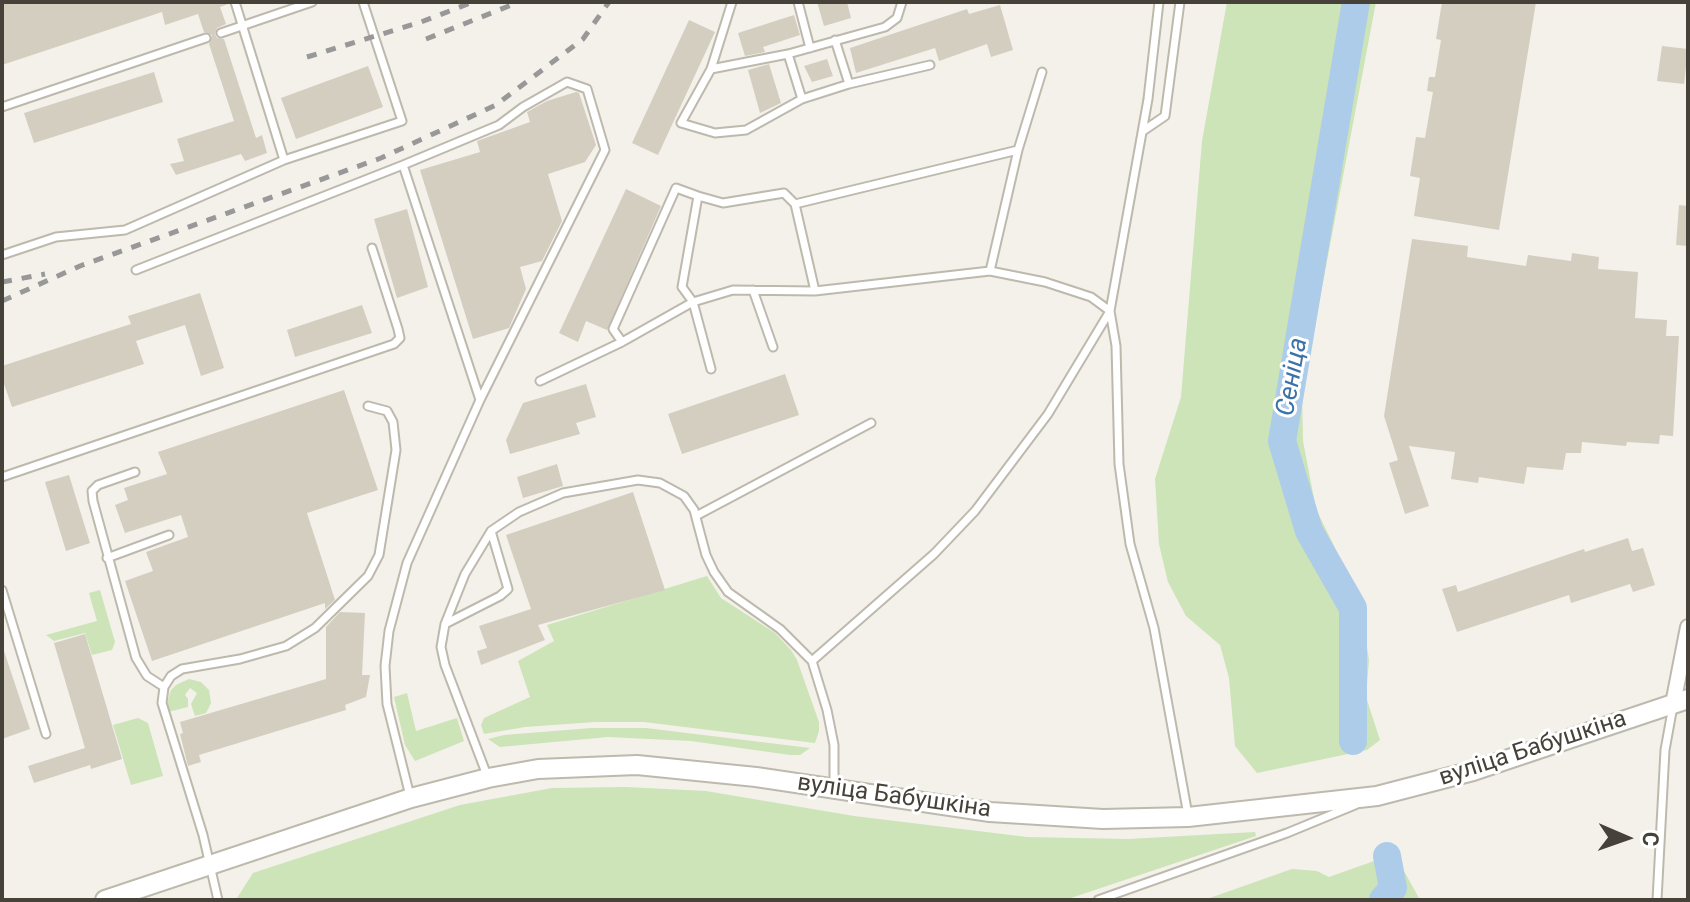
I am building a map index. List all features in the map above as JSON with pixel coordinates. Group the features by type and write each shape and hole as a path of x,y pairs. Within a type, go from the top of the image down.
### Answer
{"street":[{"path":"1681,701 1688,627"},
{"name":"вуліца Бабушкіна","path":"105,900 411,798 538,769 637,765 756,777 990,812 1103,819 1188,817 1377,796 1473,771 1681,701"}],"lane":[{"path":"235,2 284,160"},
{"path":"221,33 312,2"},
{"path":"2,255 56,237 125,230 284,160 402,121 363,2"},
{"path":"732,2 711,69 681,123 715,133 746,130 802,99 849,84 930,65"},
{"path":"798,2 810,48"},
{"path":"711,69 788,54 885,27 897,18 902,2"},
{"path":"1159,2 1143,131 1110,311 1116,346 1119,464 1130,544 1154,628 1188,817"},
{"path":"1143,131 1165,116 1180,2"},
{"path":"2,107 206,38"},
{"path":"835,40 849,84"},
{"path":"788,54 802,99"},
{"path":"990,271 1018,150 1042,72"},
{"path":"136,270 499,125 567,82 587,89 605,150 480,400 407,563 389,631 385,666 387,704 411,798"},
{"path":"795,204 1018,150"},
{"path":"403,165 480,400"},
{"path":"622,342 613,329 676,188 723,203 784,193 795,204 815,291"},
{"path":"698,196 682,287 693,302 711,369"},
{"path":"2,477 394,344 400,338 398,329 372,248"},
{"path":"540,381 622,342 693,302 733,290 815,291 990,271 1045,282 1091,297 1110,311"},
{"path":"753,290 773,347"},
{"path":"812,661 934,554 975,511 1048,414 1110,311"},
{"path":"218,900 211,865 162,703 164,687 171,676 182,669 240,659 286,646 315,628 368,576 379,555 396,450 393,422 387,411 368,406"},
{"path":"696,516 871,423"},
{"path":"135,472 98,485 92,491 107,558 136,658 147,676 164,687"},
{"path":"488,778 441,647 445,624 465,574 491,531 519,512 563,493 638,480 660,483 684,496 696,516 706,555 728,592 780,629 812,661 834,745 834,789"},
{"path":"445,624 508,589 491,531"},
{"path":"107,558 169,535"},
{"path":"2,590 46,734"},
{"path":"1657,900 1665,750 1681,701"},
{"path":"1098,900 1287,833 1377,796"}],"green space":[{"path":"1227,2 1376,2 1302,393 1303,441 1316,509 1359,597 1369,660 1366,697 1380,740 1367,750 1257,773 1235,746 1229,678 1220,645 1186,616 1168,582 1159,544 1155,479 1181,397 1202,141"},
{"path":"707,576 721,598 775,633 791,650 819,722 815,743 644,722 525,727 484,734 481,725 484,718 530,697 518,661 554,641 547,625"},
{"path":"100,590 115,642 112,650 92,655 85,633 54,641 46,635 97,621 89,593"},
{"path":"189,679 201,682 209,690 211,703 206,713 195,716 191,704 197,693 190,688 185,695 188,707 168,712 171,690"},
{"path":"407,693 416,731 457,718 464,741 415,761 405,745 394,697"},
{"path":"138,718 148,723 163,776 131,785 113,725"},
{"path":"591,728 646,728 810,748 800,755 790,755 691,741 608,737 500,747 488,739"},
{"path":"626,787 706,791 854,816 1027,837 1128,839 1255,832 1256,836 1065,900 237,898 253,873 460,805 552,788"},
{"path":"1377,860 1404,871 1420,900 1204,900 1292,869 1317,871 1329,877"}],"building":[{"path":"2,2 228,2 220,7 226,24 217,28 215,34 217,38 224,39 256,138 262,135 267,153 245,161 241,154 176,175 170,164 184,161 177,139 234,121 209,44 212,35 204,32 198,14 165,25 162,12 2,65"},
{"path":"817,2 847,2 851,18 824,26"},
{"path":"1442,2 1536,2 1499,230 1414,216 1420,178 1410,176 1416,137 1425,138 1433,92 1427,91 1429,77 1435,77 1441,40 1436,39"},
{"path":"1000,5 1013,50 991,57 987,44 939,61 935,48 856,73 850,48 967,9 969,14"},
{"path":"794,15 800,35 763,47 765,52 745,56 738,33"},
{"path":"689,20 715,32 658,155 632,143"},
{"path":"1662,46 1688,49 1684,84 1657,81"},
{"path":"827,59 833,76 812,82 804,66"},
{"path":"769,64 781,103 760,113 748,70"},
{"path":"368,66 383,107 296,139 281,98"},
{"path":"154,72 163,102 34,143 24,113"},
{"path":"579,93 596,145 585,162 548,174 562,221 542,261 520,267 526,289 509,328 473,339 420,170 480,152 477,141 530,122 527,112 547,101"},
{"path":"626,189 661,206 607,330 586,321 578,342 559,333"},
{"path":"1679,205 1688,206 1688,246 1676,245"},
{"path":"407,209 428,287 397,298 374,219"},
{"path":"1412,239 1468,246 1467,257 1526,266 1528,255 1571,261 1572,253 1599,257 1598,269 1638,272 1635,318 1667,320 1666,336 1679,336 1673,436 1660,435 1659,444 1627,442 1626,446 1582,442 1581,453 1566,453 1563,470 1527,467 1524,484 1479,477 1478,483 1451,479 1455,452 1409,446 1429,506 1405,514 1389,463 1398,460 1384,416"},
{"path":"200,293 224,368 201,376 185,325 136,341 144,364 12,407 2,378 2,366 131,324 128,316"},
{"path":"362,305 372,333 295,357 287,330"},
{"path":"785,374 799,415 682,454 668,414"},
{"path":"586,384 596,417 576,423 580,434 510,454 506,440 523,403"},
{"path":"344,390 378,490 307,513 335,600 325,609 325,603 152,661 125,581 153,571 146,552 188,537 181,515 125,533 115,505 128,500 124,488 167,474 158,452"},
{"path":"557,464 563,486 523,498 517,477"},
{"path":"69,475 90,543 66,551 45,482"},
{"path":"633,492 665,590 538,625 545,640 481,665 477,651 487,648 479,626 531,609 506,535"},
{"path":"1628,538 1632,551 1643,548 1655,585 1633,592 1630,584 1571,603 1569,595 1457,632 1442,589 1456,585 1458,592 1584,549 1585,552"},
{"path":"340,612 365,613 362,675 370,675 366,697 345,705 346,710 199,755 201,762 188,766 180,722 326,679 326,627"},
{"path":"85,634 122,759 91,769 90,765 34,783 28,766 85,748 54,643"},
{"path":"2,651 30,729 2,739"}],"waterway":[{"name":"Сеніца","path":"1353,741 1353,608 1309,531 1282,441 1356,2"},
{"name":"Сеніца","path":"1383,900 1393,888 1387,856"}],"railway":[{"path":"307,57 421,22 473,2"},
{"path":"426,39 519,2"},
{"path":"2,301 80,266 381,158 496,105 583,39 609,2"},
{"path":"2,282 45,274"}]}
